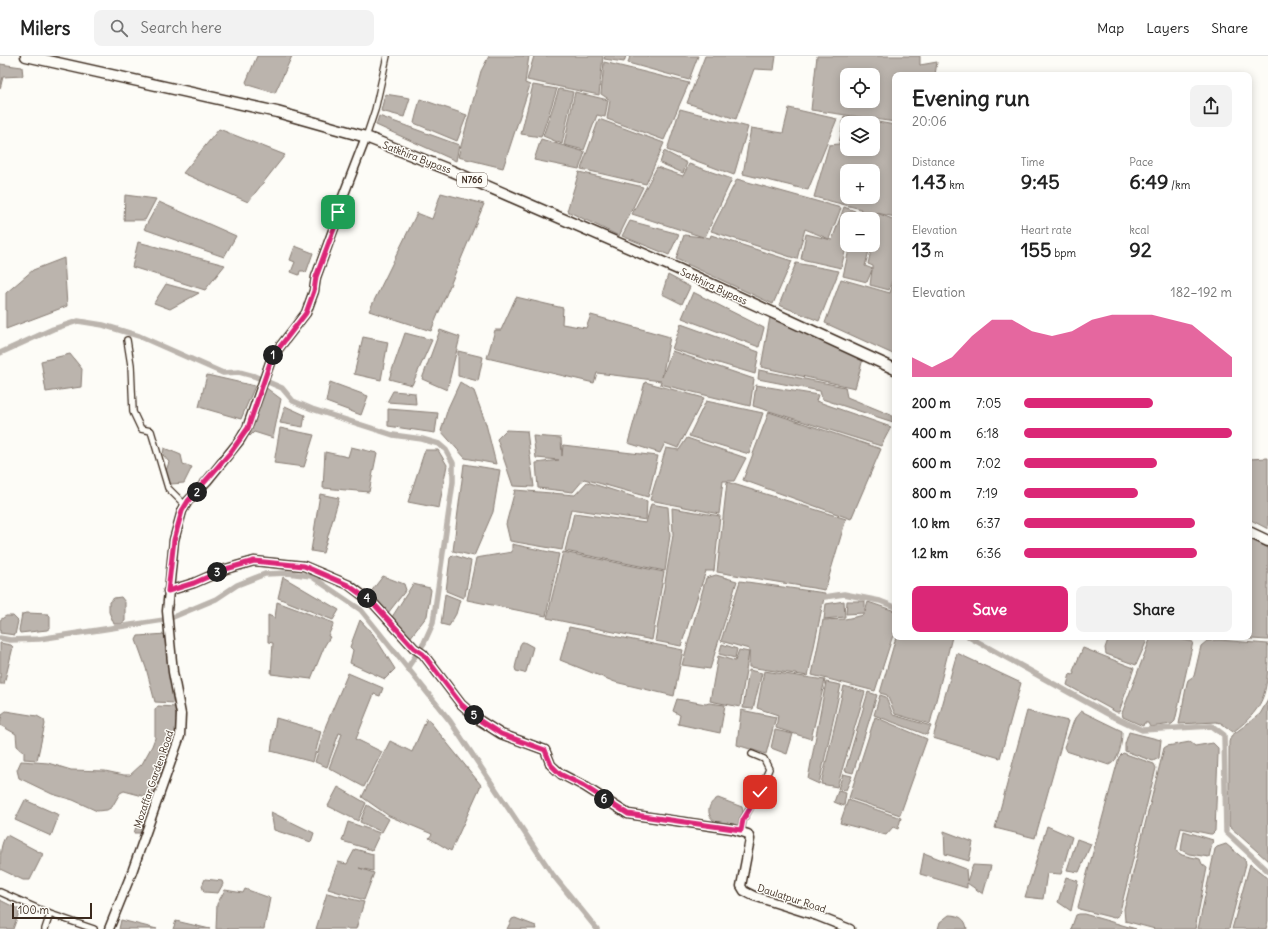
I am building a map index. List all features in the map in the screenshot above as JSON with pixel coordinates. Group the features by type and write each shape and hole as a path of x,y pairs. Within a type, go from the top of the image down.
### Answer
{"highway":[{"name":"Satkhira Bypass","path":"26,56 277,112 366,137 452,171 678,270 892,368"},
{"path":"1252,533 1268,541"}],"street":[{"path":"366,137 375,110 387,56"},
{"name":"Mozaffar Garden Road","path":"109,929 132,872 180,736 180,714 168,626 168,591 174,540 182,511 185,505 240,440 248,428 265,377 276,350 306,313 314,291 316,277 335,226 338,212 366,137"},
{"path":"127,340 131,365 133,412 141,429 151,431 168,488 185,505"},
{"path":"168,591 194,583 226,569 254,561 304,566 348,585 374,604 414,648 423,654 461,704 479,720 501,734 545,750 551,765 560,774 584,786 628,814 741,830 743,820 760,792 769,769 764,759 752,754"},
{"name":"Daulatpur Road","path":"741,830 748,834 750,839 741,886 744,891 754,896 817,916 850,929"},
{"path":"0,892 50,914 94,929"},
{"path":"45,929 50,914"}],"shaded area":[{"path":"257,56 292,56 275,93 248,85 246,82"},
{"path":"489,56 529,56 525,83 530,85 503,168 458,157 481,71"},
{"path":"534,56 603,56 599,95 527,80"},
{"path":"605,56 626,56 624,62 604,59"},
{"path":"630,56 698,56 689,80 628,63"},
{"path":"705,56 776,56 774,70 754,69 736,119 687,103"},
{"path":"817,56 920,56 920,65 937,62 935,72 892,72 892,122 880,120 880,116 853,116 811,110"},
{"path":"604,62 689,83 664,140 607,119 610,100 601,94"},
{"path":"0,64 22,67 23,76 3,77 0,89"},
{"path":"533,85 557,89 541,137 521,134"},
{"path":"559,89 573,92 562,144 543,136"},
{"path":"575,92 608,100 605,117 597,115 584,150 564,145"},
{"path":"385,94 410,98 404,117 381,111"},
{"path":"420,99 467,115 457,141 414,123"},
{"path":"789,108 837,119 808,190 743,174 751,128 783,133"},
{"path":"680,109 748,127 734,175 667,150"},
{"path":"379,116 459,145 456,161 376,125"},
{"path":"599,119 664,143 646,184 581,169"},
{"path":"880,122 892,124 892,216 880,214 880,212 860,212 861,209 841,204 880,204 880,164 840,164 840,204 814,197 829,145 839,144 840,138 840,156 880,156"},
{"path":"219,129 285,155 248,202 183,173"},
{"path":"541,139 585,152 579,169 534,160"},
{"path":"664,151 687,163 683,173 660,163"},
{"path":"689,164 732,179 705,237 710,238 711,235 792,261 773,304 676,259 684,235 703,237 632,214 657,167 683,176"},
{"path":"579,172 643,187 619,236 567,211"},
{"path":"737,179 841,208 829,239 805,229 797,259 711,231"},
{"path":"441,193 484,204 431,331 369,311 417,213 432,219"},
{"path":"125,195 156,199 145,220 124,220"},
{"path":"159,202 236,236 224,257 144,229"},
{"path":"844,207 855,211 855,212 842,212"},
{"path":"880,214 892,219 892,281 889,290 870,285 872,270 867,282 843,276 848,252 869,252 865,266 873,269 873,266 868,264 871,252 880,252"},
{"path":"840,218 840,252 845,252 841,268 801,259 806,234 832,240"},
{"path":"630,221 679,234 669,255 622,236"},
{"path":"138,242 225,265 205,290 132,267"},
{"path":"295,246 313,253 306,273 304,271 300,271 299,275 291,272 295,262 290,260"},
{"path":"64,258 67,306 6,329 6,293 33,270"},
{"path":"796,263 839,271 819,321 779,305"},
{"path":"668,275 690,287 682,304 662,294"},
{"path":"841,279 890,293 892,287 892,354 825,323"},
{"path":"166,284 199,293 170,309 154,303"},
{"path":"693,292 764,328 759,347 682,318"},
{"path":"516,297 563,308 562,324 586,328 591,315 670,337 662,377 672,351 754,379 750,406 660,384 661,381 597,373 594,383 487,358 495,330 501,330"},
{"path":"770,317 863,359 855,388 761,367"},
{"path":"681,324 759,352 755,374 672,349"},
{"path":"440,330 460,337 447,390 422,379"},
{"path":"405,333 432,340 412,385 389,379"},
{"path":"363,337 388,342 381,380 354,374"},
{"path":"458,351 483,357 478,381 458,376"},
{"path":"70,354 82,369 81,387 46,392 41,361"},
{"path":"759,370 845,387 847,397 891,415 892,422 822,399 820,391 758,379"},
{"path":"207,375 255,386 241,419 199,407"},
{"path":"330,382 368,396 361,415 326,402"},
{"path":"460,382 474,391 486,424 496,464 465,458 441,431 448,408"},
{"path":"645,382 704,398 678,448 665,443 660,453 628,443"},
{"path":"756,385 818,395 816,401 891,427 881,446 753,406"},
{"path":"265,387 281,399 273,438 254,432 250,436 248,434 254,425"},
{"path":"393,391 415,393 416,404 387,402"},
{"path":"706,401 763,413 749,454 689,436"},
{"path":"285,406 305,415 303,427 280,423"},
{"path":"388,409 438,413 435,433 388,426"},
{"path":"769,412 881,449 851,519 743,480"},
{"path":"280,428 314,435 304,467 274,463"},
{"path":"506,430 527,431 534,487 513,486 497,439"},
{"path":"533,436 561,438 562,456 563,445 658,456 648,497 584,479 573,492 538,488 536,463 559,460 536,458"},
{"path":"687,438 746,458 734,481 723,481 719,514 650,500 666,448 679,450"},
{"path":"351,447 377,453 369,492 323,488 325,452 348,457"},
{"path":"164,448 181,455 183,464 192,467 184,483 171,484 165,474 169,462 163,455"},
{"path":"425,450 438,450 447,465 439,508 408,502"},
{"path":"1268,458 1268,529 1252,521 1252,459"},
{"path":"464,464 500,470 493,512 474,556 453,551"},
{"path":"587,482 647,501 646,520 571,509 562,550 510,541 506,524 515,490 575,495"},
{"path":"727,482 846,519 825,590 717,572"},
{"path":"320,494 339,498 323,553 311,551"},
{"path":"651,504 668,507 670,535 665,571 565,551 574,513 646,523"},
{"path":"672,508 720,516 714,571 706,571 681,646 655,641 673,535"},
{"path":"1252,540 1268,548 1268,640 1252,639"},
{"path":"512,544 559,554 546,616 467,600 476,558 512,552"},
{"path":"563,552 664,572 652,640 547,618"},
{"path":"453,555 471,561 465,596 463,598 446,591 450,558"},
{"path":"716,575 737,581 710,669 682,665 706,578"},
{"path":"383,576 404,584 406,590 388,613 367,597"},
{"path":"283,577 339,610 333,620 278,598"},
{"path":"740,581 825,593 808,676 749,667 749,649 721,641"},
{"path":"413,584 430,588 431,590 427,616 410,638 392,617"},
{"path":"445,594 460,600 456,614 449,626 441,624"},
{"path":"121,597 125,602 125,621 121,624 114,624 109,612 109,602 114,598"},
{"path":"844,601 845,617 824,619 826,604"},
{"path":"847,601 865,601 865,612 868,602 892,610 892,638 875,691 812,675 823,620 845,619 864,615 864,613 846,614"},
{"path":"277,602 334,623 328,636 330,637 325,645 311,679 271,674 273,643 268,642 268,615 275,618"},
{"path":"22,614 48,614 50,616 50,628 47,630 20,633 19,630"},
{"path":"6,616 13,616 18,621 15,635 0,633 0,620"},
{"path":"360,620 373,634 395,669 385,679 350,663 353,650 350,647"},
{"path":"569,627 683,650 674,696 615,682 560,660"},
{"path":"166,634 175,703 155,702 146,668 136,640 138,636"},
{"path":"895,640 951,640 930,724 895,714 887,695 880,693"},
{"path":"1108,640 1147,640 1136,665 1106,654 1105,648"},
{"path":"1150,640 1185,640 1193,642 1175,721 1172,724 1150,727 1148,723 1144,723 1143,726 1123,717 1122,713"},
{"path":"1219,640 1268,644 1267,673 1264,695 1253,714 1245,723 1233,732 1221,723 1216,722 1179,724 1187,683 1188,680 1194,676 1201,646 1207,641"},
{"path":"524,642 533,647 526,672 524,673 516,671 515,668 520,645"},
{"path":"0,643 11,645 13,647 4,684 0,684"},
{"path":"722,644 737,649 735,658 719,654"},
{"path":"1083,648 1134,668 1119,712 1116,712 1067,685 1070,674 1073,675 1074,673 1073,671"},
{"path":"739,650 749,652 740,707 710,701 718,656 735,661"},
{"path":"957,653 1021,683 1000,758 933,738"},
{"path":"749,670 762,673 753,709 743,708"},
{"path":"764,671 825,680 811,739 776,728 778,715 757,708"},
{"path":"348,673 383,688 380,696 374,694 356,739 382,752 364,787 329,768 342,734 339,733 327,767 315,762 326,725"},
{"path":"826,682 841,685 819,784 808,779"},
{"path":"844,686 865,692 837,787 821,784"},
{"path":"868,692 877,695 853,773 845,771"},
{"path":"880,695 886,697 893,715 931,726 927,735 874,715"},
{"path":"677,699 706,704 725,705 720,733 678,724 680,715 673,711"},
{"path":"1268,700 1268,861 1229,826 1229,742 1231,736 1260,714"},
{"path":"158,706 176,707 177,734 156,793 143,796 124,791 120,793 112,807 107,810 97,811 73,800 52,794 19,778 17,770 21,761 48,763 71,770 105,771 130,775 142,764 152,746 155,738 155,710"},
{"path":"741,710 776,717 766,754 737,745"},
{"path":"6,711 37,716 44,720 45,724 37,760 24,759 24,752 17,746 16,734 0,725 2,714"},
{"path":"1027,711 1068,721 1035,838 995,828"},
{"path":"1081,711 1122,731 1121,746 1113,763 1109,765 1066,751 1064,747 1075,718"},
{"path":"875,717 927,739 900,815 849,798"},
{"path":"276,718 321,731 313,762 271,751"},
{"path":"427,718 481,785 451,851 429,838 432,834 389,816 362,797 390,741 412,752"},
{"path":"775,730 793,734 787,754 771,748"},
{"path":"1129,732 1161,740 1159,758 1153,761 1125,751 1125,744"},
{"path":"1190,742 1195,746 1213,743 1218,748 1215,831 1210,834 1181,828 1176,851 1182,855 1200,859 1202,864 1207,868 1195,929 1155,929 1125,921 1124,909 1164,748 1167,746"},
{"path":"1123,753 1154,764 1156,768 1119,915 1114,918 1079,909 1078,907 1119,757"},
{"path":"843,774 852,776 846,790 838,789"},
{"path":"338,787 366,803 358,821 328,806"},
{"path":"838,791 846,793 844,806 834,802"},
{"path":"718,798 742,807 744,817 738,828 719,824 711,817 709,813 710,806 714,800"},
{"path":"25,800 59,815 51,836 15,820"},
{"path":"848,800 901,818 898,829 893,827 886,835 840,823"},
{"path":"367,805 389,819 382,832 360,822"},
{"path":"271,812 314,833 311,842 274,830"},
{"path":"348,822 380,833 372,850 342,841"},
{"path":"137,824 145,827 142,833 134,833"},
{"path":"1047,826 1072,837 1061,874 1047,873 1043,899 1025,897"},
{"path":"944,831 973,842 969,861 945,854"},
{"path":"1184,831 1213,840 1209,857 1189,854 1181,850"},
{"path":"7,835 43,854 30,880 23,880 0,869 0,855 3,842"},
{"path":"1077,839 1091,844 1079,872 1067,870"},
{"path":"1226,844 1245,860 1246,864 1229,929 1198,929 1215,849"},
{"path":"355,849 373,854 373,871 359,868 374,873 364,900 328,889 338,862 347,864"},
{"path":"924,853 966,869 967,881 973,865 991,866 983,894 967,883 967,888 920,874"},
{"path":"1250,864 1268,878 1268,921 1266,929 1232,929"},
{"path":"1066,877 1078,881 1071,911 1058,902"},
{"path":"205,879 222,881 223,884 218,893 204,892 202,886"},
{"path":"245,889 270,898 264,929 216,929 217,904 225,890 243,893"},
{"path":"327,893 364,902 356,929 316,929"},
{"path":"0,900 20,910 13,929 0,929"},
{"path":"1084,914 1136,929 1071,929 1076,915"},
{"path":"949,915 956,916 964,920 967,929 938,929 940,922"},
{"path":"515,918 536,926 537,929 507,929 512,919"},
{"path":"121,920 157,929 119,929"},
{"path":"176,921 210,929 173,929"}],"waterway":[{"path":"0,353 53,329 78,321 103,325 139,336 223,373 239,372 254,376 282,388 293,401 312,409 393,435 422,439 439,444 446,450 453,463 453,482 433,623 424,643 408,667"},
{"path":"173,617 216,599 237,585 265,574 288,573 311,576 361,610 450,721 553,875 597,929"},
{"path":"818,598 844,594 880,601 892,606"},
{"path":"0,638 10,640 39,639 164,620"},
{"path":"974,640 1108,714 1142,730 1212,726 1224,735 1226,832 1268,871"}],"route":[{"path":"338,212 335,226 323,262 316,277 314,291 306,313 292,332 280,344 272,357 248,428 231,452 188,501 182,511 174,540 168,591 194,583 226,569 254,561 304,566 348,585 374,604 414,648 423,654 461,704 479,720 501,734 545,750 551,765 560,774 584,786 628,814 741,830 743,820 760,792"}]}
